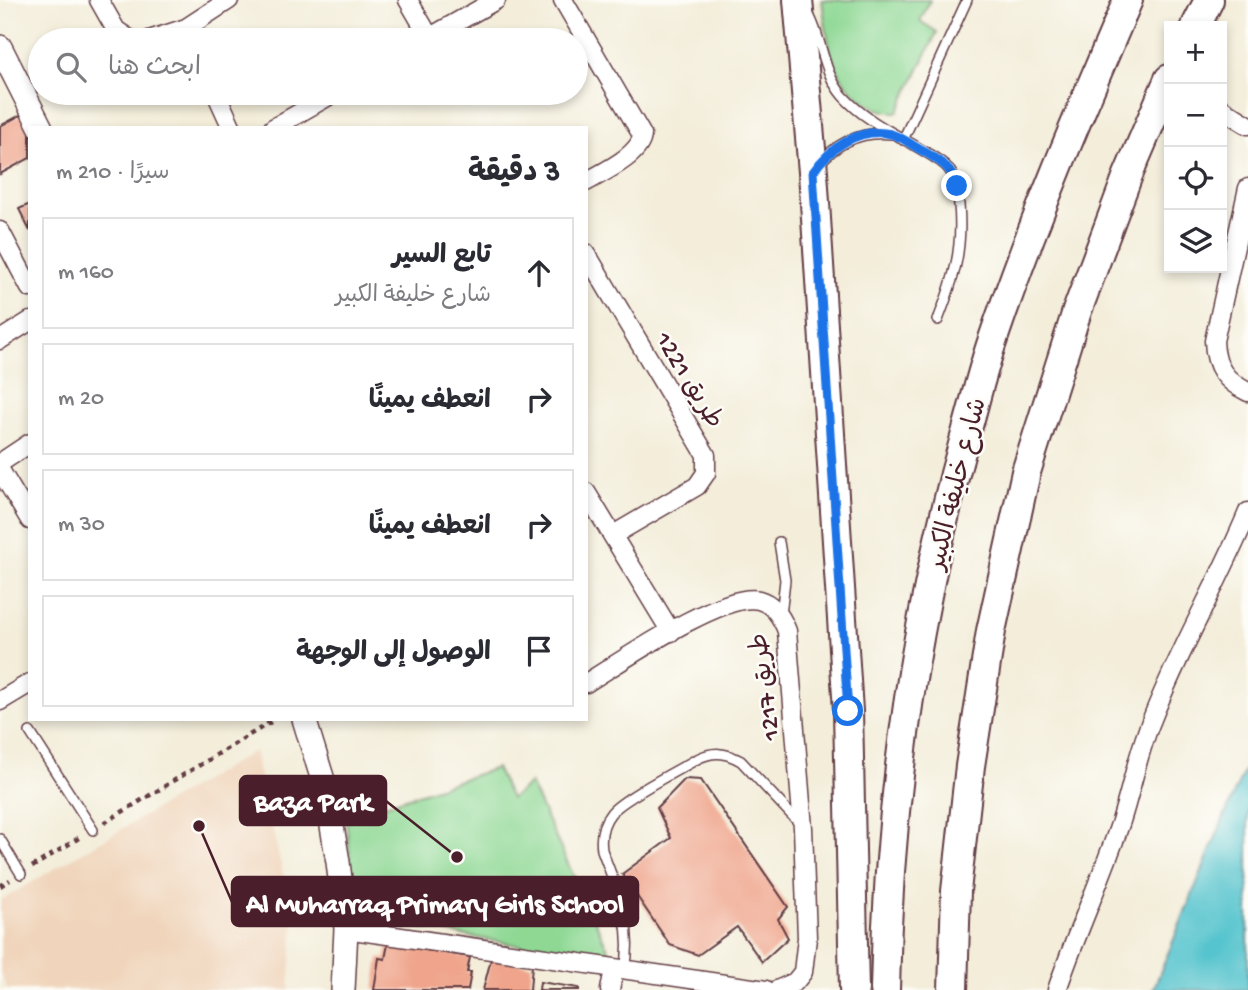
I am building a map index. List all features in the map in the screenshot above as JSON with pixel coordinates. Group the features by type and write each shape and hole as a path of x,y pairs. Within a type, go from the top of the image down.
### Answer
{"main road":[{"path":"799,0 813,172 848,711 854,990"},
{"name":"شارع خليفة الكبير","path":"885,990 891,848 901,766 921,623 953,482 992,342 1031,232 1128,0"},
{"path":"1198,21 1209,0"},
{"path":"953,990 956,891 970,766 990,631 1026,472 1077,311 1128,176 1167,84"}],"street":[{"path":"99,0 115,28"},
{"path":"196,28 229,0"},
{"path":"408,0 422,28"},
{"path":"447,28 496,0"},
{"path":"563,0 579,28"},
{"path":"588,43 642,135 635,151 588,181"},
{"path":"0,47 28,102"},
{"path":"29,105 40,126"},
{"path":"221,105 231,126"},
{"path":"276,126 313,105"},
{"path":"1227,113 1248,125"},
{"path":"1248,188 1214,341 1220,370 1233,385 1248,392"},
{"path":"0,231 28,284"},
{"name":"طريق 1221","path":"588,256 706,455 706,473 697,486 613,535"},
{"path":"0,340 28,322"},
{"path":"0,463 28,444"},
{"path":"0,470 28,517"},
{"path":"588,495 671,632"},
{"path":"1057,990 1074,937 1121,822 1150,722 1248,512"},
{"name":"طريق 1217","path":"588,682 710,611 749,600 760,601 781,617 787,631 803,828 807,925 803,972 795,982 776,990"},
{"path":"0,701 28,684"},
{"path":"305,721 326,790 346,929 343,990"},
{"path":"346,929 766,990"},
{"path":"610,990 619,969"}],"lane":[{"path":"799,0 813,23 827,70 842,94 893,135 942,163 950,170 957,186 961,232 958,263 938,320"},
{"path":"903,140 967,0"},
{"path":"813,172 827,154 847,140 870,134 893,135"},
{"path":"779,541 785,580 781,617"},
{"path":"30,732 93,830"},
{"path":"619,969 629,944 626,918 601,841 605,823 614,809 697,759 707,754 719,753 731,755 741,761 803,828"},
{"path":"0,839 21,874"}],"path":[{"path":"0,886 272,721"}],"shaded area":[{"path":"254,751 294,920 289,990 8,990 0,973 0,901"}],"green space":[{"path":"822,0 930,0 920,21 937,32 898,112 883,111 871,105 852,91 843,80 832,55"},
{"path":"496,768 511,799 530,783 614,962 370,919 358,909 354,896 346,818"}],"water":[{"path":"1248,763 1248,990 1153,990 1234,793"}],"building":[{"path":"26,112 30,126 28,159 0,174 0,126"},
{"path":"28,205 28,227 19,209"},
{"path":"685,779 701,780 788,907 778,919 788,938 762,962 737,927 698,955 670,945 622,874 671,838 657,808"},
{"path":"388,944 470,957 468,990 374,990 379,958 385,959"},
{"path":"491,959 532,965 530,990 483,990"},
{"path":"540,982 579,988 579,990 539,990"}],"place":[{"name":"Al Muharraq Primary Girls School","path":"199,826"},
{"name":"Baza Park","path":"457,857"}],"route":[{"path":"848,711 813,172 827,154 847,140 882,133 893,135 942,163 950,170 957,186"}]}
